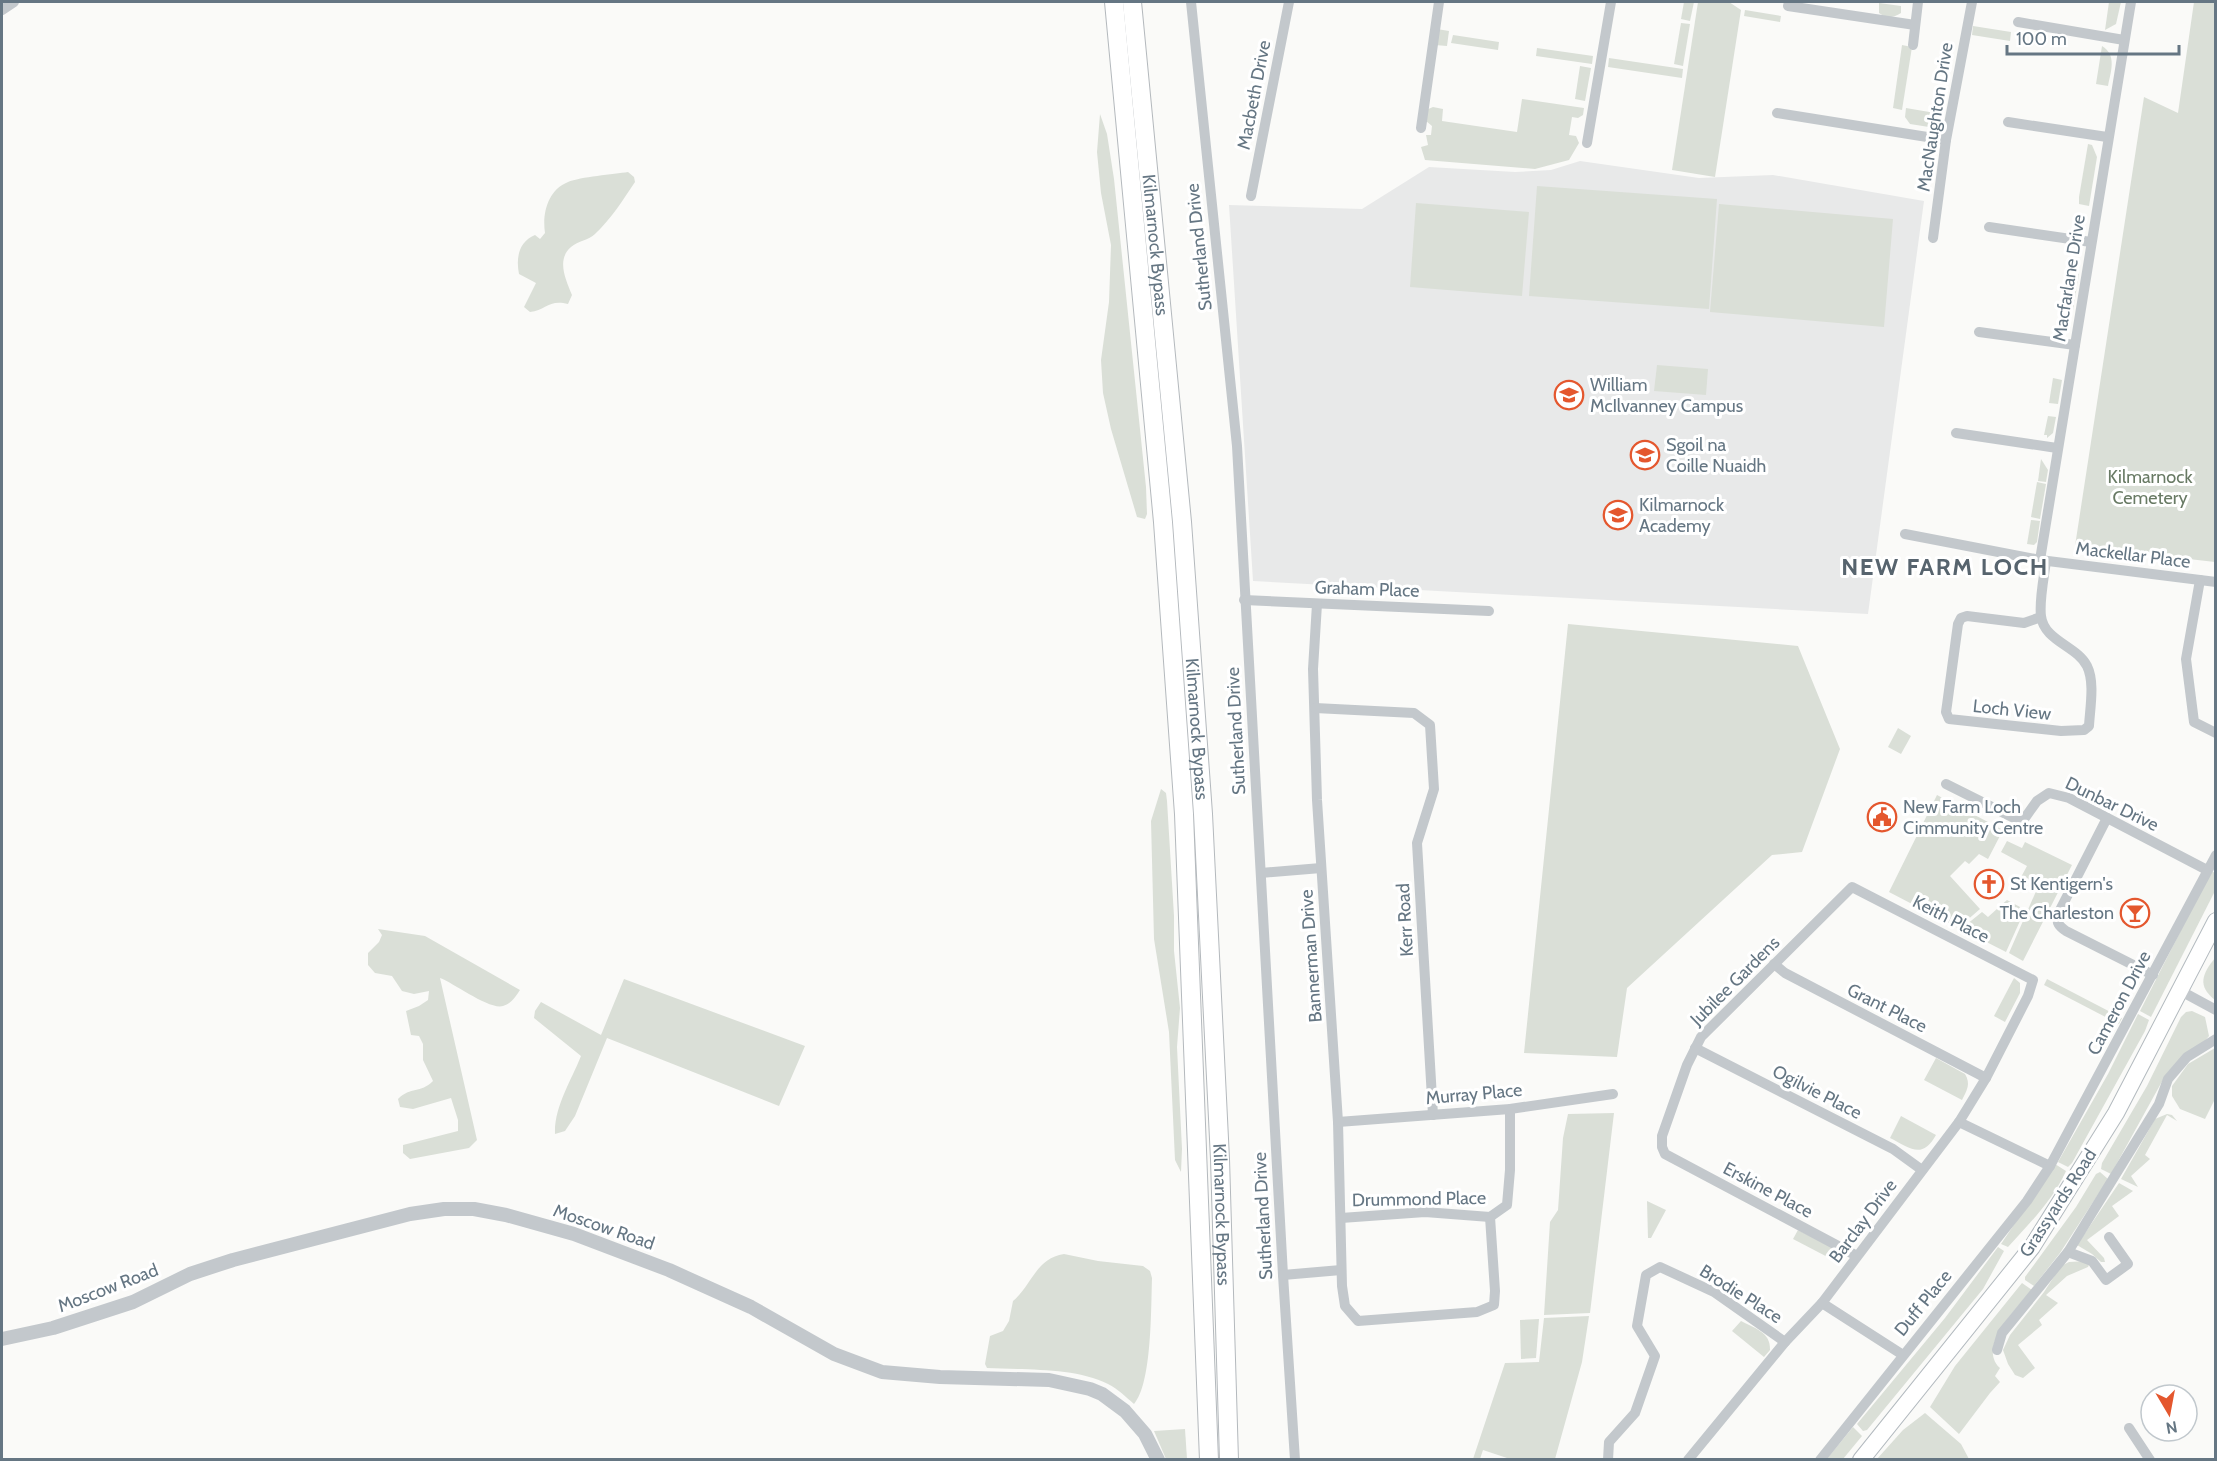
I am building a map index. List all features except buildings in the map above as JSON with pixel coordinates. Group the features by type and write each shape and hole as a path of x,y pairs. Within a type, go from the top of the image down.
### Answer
{"highway":[{"name":"Kilmarnock Bypass","path":"1114,2 1163,522 1184,814 1209,1460"},
{"name":"Kilmarnock Bypass","path":"1132,2 1182,522 1203,814 1220,1159 1229,1460"},
{"path":"1228,1405 1240,1446 1241,1460"},
{"path":"1203,1460 1208,1438"}],"main road":[{"name":"Grassyards Road","path":"1861,1460 2032,1247 2116,1113 2216,921"}],"street":[{"path":"2,10 14,2"},
{"name":"Sutherland Drive","path":"1191,2 1237,446 1244,600 1295,1460"},
{"name":"Macbeth Drive","path":"1251,196 1289,2"},
{"path":"1421,128 1439,2"},
{"path":"1587,143 1611,2"},
{"path":"1913,45 1918,2"},
{"name":"MacNaughton Drive","path":"1933,238 1946,140 1971,2"},
{"name":"Macfarlane Drive","path":"2043,561 2058,447 2107,137 2131,2"},
{"path":"1788,4 1915,25"},
{"path":"2018,22 2124,40"},
{"path":"1777,113 1946,140"},
{"path":"2008,122 2107,137"},
{"path":"1989,227 2091,242"},
{"path":"1978,332 2075,345"},
{"path":"1956,434 2058,447"},
{"name":"Mackellar Place","path":"1905,534 2043,561 2216,582"},
{"path":"2041,617 2043,561"},
{"path":"2200,580 2186,659 2194,722 2216,733"},
{"name":"Graham Place","path":"1244,600 1489,611"},
{"name":"Bannerman Drive","path":"1317,604 1313,669 1321,868 1338,1122 1341,1270 1345,1306 1358,1321 1477,1312 1494,1305 1490,1217"},
{"name":"Loch View","path":"1967,616 2024,623 2041,617 2045,627 2059,642 2080,656 2088,666 2091,680 2089,726 2084,730 2061,731 1949,719 1946,712 1958,624 1961,618 1967,616"},
{"name":"Kerr Road","path":"1315,708 1414,713 1430,725 1434,789 1417,843 1433,1115"},
{"name":"Dunbar Drive","path":"1946,784 2022,822 2037,801 2049,793 2069,798 2207,870"},
{"path":"2107,818 2056,920 2066,931 2153,975"},
{"name":"Cameron Drive","path":"2050,1166 2216,855"},
{"path":"1261,873 1321,868"},
{"name":"Jubilee Gardens","path":"1663,1152 1662,1136 1695,1048 1710,1027 1852,887"},
{"name":"Keith Place","path":"1852,887 2033,980"},
{"name":"Grant Place","path":"1774,964 1785,973 1986,1078"},
{"name":"Barclay Drive","path":"1688,1460 1785,1342 1822,1302 1959,1122 1986,1078 2028,996 2033,980"},
{"path":"2179,990 2216,1010"},
{"path":"1997,1350 2002,1333 2068,1252 2159,1104 2168,1079 2187,1057 2216,1039"},
{"name":"Ogilvie Place","path":"1695,1048 1893,1149 1922,1170"},
{"name":"Murray Place","path":"1338,1122 1510,1109 1613,1094"},
{"name":"Drummond Place","path":"1341,1218 1425,1212 1490,1217 1507,1205 1510,1170 1510,1109"},
{"path":"1959,1122 2050,1166"},
{"name":"Erskine Place","path":"1663,1152 1857,1256"},
{"name":"Duff Place","path":"1820,1460 2027,1201 2050,1166"},
{"name":"Moscow Road","path":"2,1339 53,1328 125,1304 190,1274 233,1260 410,1214 444,1209 474,1209 514,1216 574,1234 704,1284 834,1354 882,1372 940,1377 1050,1380 1090,1389 1113,1402 1136,1423 1145,1434 1158,1460"},
{"path":"2068,1252 2092,1261 2106,1280 2128,1264 2109,1237"},
{"name":"Brodie Place","path":"1608,1460 1609,1442 1635,1413 1655,1356 1637,1326 1646,1275 1660,1267 1714,1292 1785,1342"},
{"path":"1283,1275 1341,1270"},
{"path":"1822,1302 1903,1355"},
{"path":"2129,1428 2150,1460"}],"shaded area":[{"name":"William McIlvanney Campus","path":"1580,161 1699,178 1773,175 1924,201 1868,614 1253,581 1229,205 1362,209 1429,167 1515,172 1551,170"}],"green space":[{"path":"1684,2 1694,2 1690,21 1681,19"},
{"path":"1698,2 1729,2 1741,10 1715,177 1672,170"},
{"path":"2109,2 2121,2 2116,24 2105,30"},
{"name":"Kilmarnock Cemetery","path":"2194,2 2216,2 2215,562 2075,546 2144,97 2178,113"},
{"path":"1879,3 1901,6 1901,13 1887,17 1879,13"},
{"path":"1745,10 1781,16 1780,22 1744,16"},
{"path":"1681,23 1690,24 1683,66 1674,64"},
{"path":"1973,26 2011,32 2010,41 1972,35"},
{"path":"1437,29 1449,31 1447,46 1435,45"},
{"path":"1453,35 1499,42 1498,50 1451,43"},
{"path":"1902,45 1912,47 1902,110 1893,108"},
{"path":"2102,46 2110,54 2111,59 2108,86 2096,84"},
{"path":"1537,48 1593,56 1592,64 1536,56"},
{"path":"1609,58 1683,69 1682,78 1608,67"},
{"path":"1580,66 1591,68 1585,101 1575,99"},
{"path":"1522,99 1584,108 1583,115 1578,118 1572,117 1569,135 1576,136 1579,143 1569,160 1535,169 1425,160 1421,147 1428,145 1426,135 1431,135 1432,126 1426,121 1426,110 1433,107 1443,109 1442,121 1517,132"},
{"path":"1906,108 1941,114 1940,120 1929,127 1910,124 1905,117"},
{"path":"1100,114 1107,134 1114,179 1146,487 1147,514 1145,519 1137,517 1111,429 1103,393 1101,360 1109,302 1111,245 1101,193 1097,152"},
{"path":"2088,144 2092,145 2097,157 2089,206 2079,204"},
{"path":"628,172 634,177 635,182 612,216 593,236 574,245 566,252 563,264 572,295 568,304 556,303 530,312 524,307 536,283 519,274 518,257 522,246 529,238 535,235 540,239 545,233 546,210 551,196 561,186 573,180"},
{"path":"1537,186 1717,199 1709,309 1529,296"},
{"path":"1416,203 1529,212 1522,296 1410,287"},
{"path":"1719,204 1893,219 1884,327 1710,312"},
{"path":"2070,272 2079,274 2073,310 2064,308"},
{"path":"1657,365 1708,369 1706,395 1654,391"},
{"path":"2053,378 2062,380 2058,404 2049,403"},
{"path":"2048,416 2056,417 2053,433 2047,438 2047,435 2044,435"},
{"path":"2041,459 2048,470 2046,482 2038,481"},
{"path":"2037,482 2046,484 2040,519 2031,517"},
{"path":"2031,520 2040,521 2037,542 2034,545 2027,544"},
{"path":"1568,624 1798,646 1840,749 1802,852 1772,855 1627,988 1617,1057 1524,1053"},
{"path":"1898,728 1911,736 1901,754 1888,747"},
{"path":"1161,789 1166,793 1167,801 1174,951 1180,1008 1177,1047 1181,1172 1175,1160 1169,1032 1154,939 1151,821"},
{"path":"1937,795 2003,830 1988,859 1979,854 1969,864 1965,861 1950,876 1980,909 1958,928 1889,892"},
{"path":"2007,841 2022,848 2025,842 2072,865 2023,961 2009,953 2037,889 2020,879 2027,866 2001,852"},
{"path":"2211,871 2215,873 2215,891 2151,1017 2140,1011"},
{"path":"2007,900 2024,912 2006,952 1961,929 1982,912 1988,917"},
{"path":"378,929 425,936 520,990 508,1004 497,1006 440,978 477,1140 469,1148 410,1159 403,1153 403,1145 458,1131 458,1120 451,1098 413,1109 400,1107 398,1099 403,1095 433,1081 423,1060 423,1044 419,1036 411,1035 406,1011 428,1000 429,991 414,994 402,991 392,976 375,973 368,965 368,953 379,942 382,935"},
{"path":"2215,958 2215,1000 2206,990 2203,980"},
{"path":"2014,978 2020,983 2020,993 2005,1022 1994,1016"},
{"path":"624,979 805,1046 779,1106 607,1038 575,1116 565,1131 555,1134 560,1104 581,1056 534,1018 535,1011 541,1002 601,1035"},
{"path":"2047,979 2122,1018 2119,1024 2044,985"},
{"path":"2192,1011 2205,1017 2209,1036 2165,1076 2111,1174 2101,1169 2102,1163 2147,1086 2181,1017 2186,1012"},
{"path":"2138,1014 2149,1020 2145,1031 2068,1167 2058,1162 2108,1074"},
{"path":"2215,1048 2215,1099 2205,1119 2180,1109 2172,1096 2172,1086 2188,1064"},
{"path":"1936,1058 1965,1074 1968,1084 1962,1100 1924,1080"},
{"path":"1614,1113 1590,1313 1544,1315 1550,1222 1558,1210 1563,1138 1568,1114"},
{"path":"2167,1114 2172,1115 2177,1121 2167,1115 2145,1155 2150,1159 2131,1176 2138,1187 2121,1179 2155,1119"},
{"path":"1901,1116 1936,1135 1931,1143 1921,1150 1915,1150 1890,1138"},
{"path":"2055,1164 2066,1171 2061,1182 2040,1211 2008,1247 2001,1244"},
{"path":"2100,1172 2108,1179 2060,1253 2034,1286 2025,1280 2025,1277 2076,1207 2096,1174"},
{"path":"2119,1183 2133,1191 2112,1206 2119,1216 2087,1240 2104,1258 2105,1262 2101,1262 2077,1245"},
{"path":"1647,1201 1666,1210 1651,1238 1648,1238"},
{"path":"1798,1230 1835,1249 1839,1263 1793,1239"},
{"path":"1998,1247 2004,1251 1983,1289 1867,1430 1863,1431 1857,1424 1945,1318"},
{"path":"1064,1254 1098,1261 1143,1266 1150,1271 1152,1278 1147,1363 1140,1394 1134,1404 1119,1391 1095,1379 1049,1370 987,1368 985,1364 990,1336 1003,1331 1009,1321 1013,1301 1041,1266"},
{"path":"2087,1261 2090,1263 2088,1267 2067,1276 2046,1295 2058,1303 2039,1320 2042,1325 2018,1345 2035,1368 2023,1378 2015,1375 2003,1350 2010,1335 2061,1266 2069,1262"},
{"path":"2022,1283 2032,1290 2009,1317 1996,1338 1993,1349 1994,1359 2000,1368 1995,1376 2000,1382 1959,1434 1930,1407 1955,1366"},
{"path":"1589,1316 1582,1362 1555,1459 1510,1459 1483,1450 1480,1459 1473,1459 1505,1363 1539,1362 1544,1318"},
{"path":"1539,1319 1536,1358 1521,1359 1520,1320"},
{"path":"1741,1321 1761,1331 1768,1339 1770,1350 1764,1357 1732,1331"},
{"path":"1925,1413 1961,1444 1969,1459 1877,1459 1903,1430"},
{"path":"1853,1427 1862,1436 1843,1459 1826,1460"},
{"path":"1185,1429 1187,1459 1166,1459 1154,1431"}],"place":[{"name":"William McIlvanney Campus","path":"1569,395"},
{"name":"Sgoil na Coille Nuaidh","path":"1645,455"},
{"name":"Kilmarnock Academy","path":"1618,515"},
{"name":"New Farm Loch Cimmunity Centre","path":"1882,817"},
{"name":"St Kentigern's","path":"1989,884"},
{"name":"The Charleston","path":"2135,913"}],"district":[{"name":"NEW FARM LOCH","path":"1945,566"}]}
